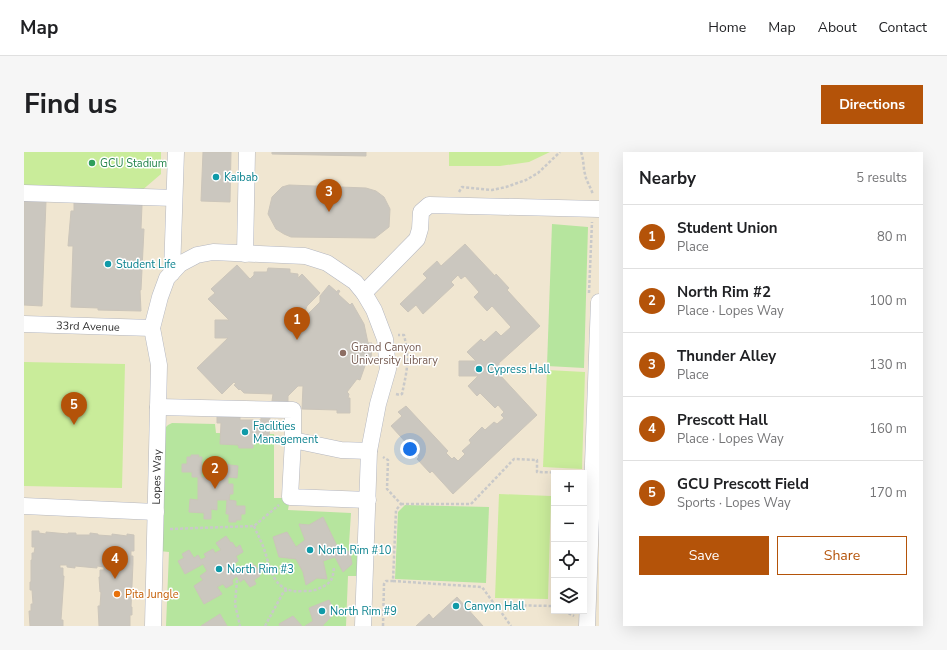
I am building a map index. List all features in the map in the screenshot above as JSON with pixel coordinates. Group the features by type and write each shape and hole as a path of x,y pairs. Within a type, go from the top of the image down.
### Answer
{"street":[{"path":"172,273 176,152"},
{"path":"245,254 247,152"},
{"path":"24,193 174,198"},
{"path":"364,293 417,239 420,229 421,212 429,205 596,209"},
{"path":"152,328 160,297 167,278 180,264 197,255 213,252 305,256 327,263 356,282 364,293 374,310 385,339 388,369 378,404 368,500 363,626"},
{"path":"583,622 599,302"},
{"name":"33rd Avenue","path":"24,324 152,328"},
{"name":"Lopes Way","path":"152,328 159,365 152,626"},
{"path":"158,407 293,410 290,497 368,500"},
{"path":"293,440 341,450 373,453"},
{"path":"24,506 156,512"}],"path":[{"path":"456,206 462,187 492,190 506,187 538,173 560,152"},
{"path":"581,152 585,176 593,194 596,209"},
{"path":"391,393 402,394 407,371 404,335 394,336"},
{"path":"373,453 388,460 387,489 401,504 472,504 514,459 537,460 537,472 551,472"},
{"path":"155,530 254,526 270,511 290,497"},
{"path":"394,581 396,510 401,504"},
{"path":"254,526 263,546 269,567 275,580 280,586 288,590 298,592 315,590 329,584 334,575 334,566"},
{"path":"237,580 235,604 240,626"},
{"path":"383,626 385,581 482,587 511,626"},
{"path":"265,626 284,591 288,590"},
{"path":"495,605 551,606"},
{"path":"569,614 583,622"}],"shaded area":[{"path":"24,152 599,152 599,626 24,626"}],"green space":[{"name":"GCU Stadium","path":"24,152 161,152 161,174 140,192 24,186"},
{"path":"449,152 550,152 529,162 500,166 449,166"},
{"path":"552,224 588,227 584,368 547,366"},
{"path":"24,362 125,364 122,488 24,486"},
{"path":"547,370 585,372 582,469 543,467"},
{"path":"172,423 215,424 216,433 274,434 274,498 283,498 289,504 288,510 351,513 349,544 359,545 358,576 348,576 346,626 166,626 169,552 159,551 164,429"},
{"path":"499,494 551,496 548,599 495,598"},
{"path":"405,505 489,507 486,583 395,579 398,512"}],"building":[{"name":"Kaibab","path":"203,152 231,152 230,202 201,201"},
{"path":"272,152 366,152 366,156 272,154"},
{"path":"289,185 366,188 376,191 384,197 390,209 389,227 375,238 291,237 276,229 268,214 272,197 282,187"},
{"path":"24,201 46,201 42,306 24,305"},
{"name":"Student Life","path":"74,202 142,205 141,229 144,229 140,290 141,311 98,310 98,308 71,307 73,246 68,246 71,211 74,211"},
{"name":"Cypress Hall","path":"465,244 495,276 496,274 509,288 507,290 540,326 499,363 499,374 537,415 453,494 432,471 430,473 417,459 419,457 391,426 402,416 398,412 406,406 448,451 446,453 452,459 454,457 458,461 465,454 462,451 471,443 469,440 482,427 485,430 494,422 497,424 504,418 501,415 504,412 498,405 495,408 480,393 477,396 468,386 478,376 459,376 459,361 476,361 467,352 481,339 484,342 496,331 501,336 511,327 492,306 487,311 474,297 479,292 465,276 461,279 458,275 451,282 454,285 423,314 416,305 408,312 400,304 427,278 423,274 437,261 441,266"},
{"path":"237,265 250,279 254,275 254,272 267,272 268,268 290,269 290,273 298,274 298,277 301,280 299,277 302,274 320,293 307,306 305,311 303,310 301,321 320,302 320,296 329,285 337,292 338,290 340,291 338,294 350,305 352,303 364,324 368,343 372,343 371,360 367,360 360,380 357,379 347,392 349,394 348,398 350,398 350,413 337,413 337,410 302,409 303,386 298,386 288,396 288,402 272,401 273,394 244,393 234,385 236,384 234,382 222,394 197,368 228,338 215,338 215,320 229,320 208,299 215,293 211,289"},
{"name":"Facilities Management","path":"217,415 240,415 240,420 261,420 261,417 270,417 269,440 253,442 253,448 239,448 238,445 220,444 221,423 217,423"},
{"path":"191,455 199,455 198,457 202,457 201,477 211,478 211,469 216,468 216,459 223,460 223,464 238,466 237,478 228,477 228,484 233,484 233,494 230,494 229,500 236,501 236,506 245,506 245,514 241,514 241,520 229,522 229,514 226,514 227,500 217,500 217,510 211,509 211,519 204,519 204,513 189,512 190,499 198,500 198,477 192,477 192,472 182,472 182,464 187,464 187,457 191,457"},
{"name":"North Rim #10","path":"323,517 338,548 350,552 352,564 343,572 335,557 323,561 327,579 317,578 306,585 303,572 296,559 279,557 273,537 287,532 296,547 305,540 299,524 309,525"},
{"path":"32,531 39,531 39,533 46,534 46,532 68,534 76,533 76,535 90,535 90,533 112,536 112,534 127,536 127,534 134,535 134,551 131,551 133,563 132,615 130,615 130,626 99,626 98,606 100,606 101,592 99,577 100,570 104,570 104,567 97,566 97,568 75,566 75,568 67,567 67,565 60,565 60,568 63,568 64,576 61,620 63,620 63,626 30,626 29,611 31,611 31,604 33,604 32,590 30,590 31,560 35,547 32,547"},
{"name":"North Rim #3","path":"226,536 236,548 240,545 243,552 236,556 238,561 231,566 236,574 252,563 259,571 260,576 254,580 256,584 250,587 244,579 240,582 237,576 232,580 233,584 226,588 223,584 217,587 222,594 204,604 194,586 203,580 200,576 207,571 203,564 185,574 178,561 184,558 182,554 189,550 194,558 198,555 201,560 206,557 204,554 213,549 215,553 221,550 216,543"},
{"name":"Canyon Hall","path":"457,597 483,626 416,626 429,614 433,619"},
{"name":"North Rim #9","path":"329,600 335,613 323,626 305,626 313,621 309,608"},
{"path":"220,614 227,626 201,626"},
{"name":"North Rim #9","path":"293,616 302,626 280,626 279,624"}],"place":[{"name":"GCU Stadium","path":"92,163"},
{"name":"Kaibab","path":"216,177"},
{"name":"Thunder Alley","path":"329,212"},
{"name":"Student Life","path":"108,264"},
{"name":"Student Union","path":"297,340"},
{"name":"Grand Canyon University Library","path":"343,353"},
{"name":"Cypress Hall","path":"479,369"},
{"name":"GCU Prescott Field","path":"74,425"},
{"name":"Facilities Management","path":"245,432"},
{"name":"North Rim #2","path":"215,489"},
{"name":"North Rim #10","path":"310,550"},
{"name":"North Rim #3","path":"219,569"},
{"name":"Prescott Hall","path":"115,579"},
{"name":"Pita Jungle","path":"117,594"},
{"name":"Canyon Hall","path":"456,606"},
{"name":"North Rim #9","path":"322,611"}]}
